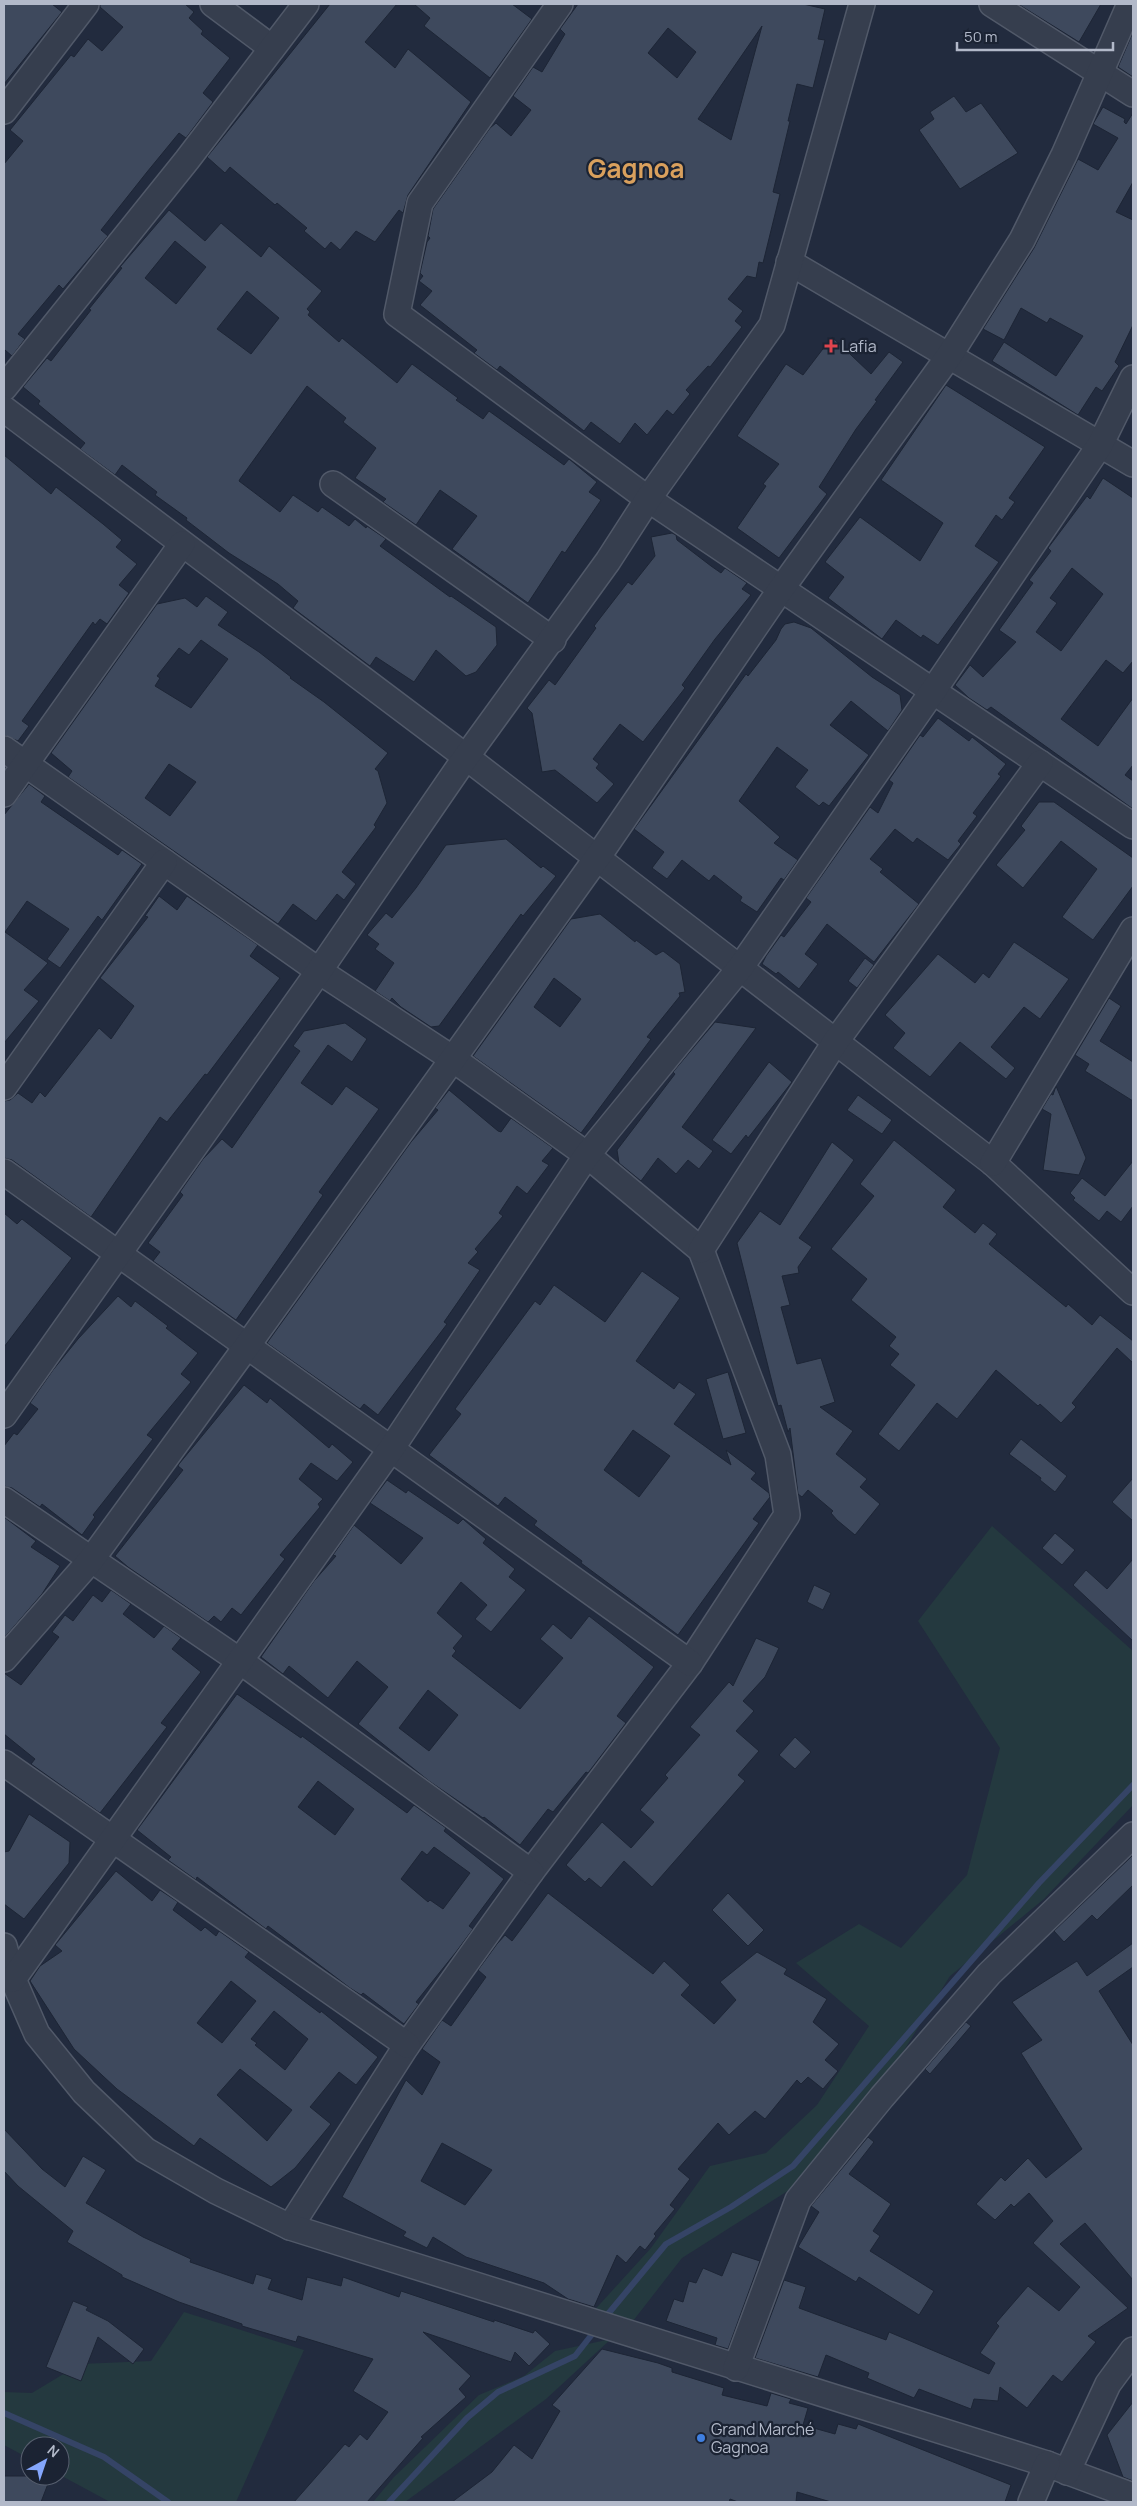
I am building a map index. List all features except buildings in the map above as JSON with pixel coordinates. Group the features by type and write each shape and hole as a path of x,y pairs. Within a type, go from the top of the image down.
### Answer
{"street":[{"path":"4,111 86,4"},
{"path":"213,4 272,48"},
{"path":"4,388 186,160 306,4"},
{"path":"558,4 420,203 397,314 648,499 1133,826"},
{"path":"4,1415 319,971 466,757 608,562 648,499 772,325 862,4"},
{"path":"992,4 1133,94"},
{"path":"4,1659 92,1560 597,858 781,589 950,356 1022,240 1064,155 1098,73 1130,4"},
{"path":"789,262 1133,464"},
{"path":"12,1979 391,1449 587,1155 740,968 933,692 1100,445 1133,378"},
{"path":"4,409 466,757 993,1162 1133,1292"},
{"path":"333,484 553,640"},
{"path":"4,794 182,544"},
{"path":"4,749 319,971 453,1059 587,1155 701,1250 778,1454 787,1515 690,1663 531,1872 407,2045 290,2227"},
{"path":"701,1250 836,1041 1040,763"},
{"path":"4,1087 164,862"},
{"path":"993,1162 1133,930"},
{"path":"4,1172 690,1663"},
{"path":"4,1500 240,1661 531,1872"},
{"path":"4,1763 407,2045"},
{"path":"736,2368 798,2200 882,2096 988,1974 1133,1835"},
{"path":"4,1946 12,1979 38,2034 84,2092 145,2150 216,2191 290,2227 1057,2468 1133,2496"},
{"path":"1031,2502 1057,2468 1108,2384 1133,2350"}],"green space":[{"path":"992,1526 1133,1651 1133,1805 1044,1899 950,1976 872,2102 805,2180 682,2258 633,2321 590,2315 651,2248 710,2166 766,2153 817,2105 869,2026 796,1963 859,1924 901,1948 967,1875 1000,1748 918,1621"},
{"path":"184,2312 304,2350 236,2502 110,2502 70,2480 70,2436 20,2436 20,2454 4,2445 4,2392 32,2393 80,2364 151,2361"},
{"path":"611,2339 546,2399 405,2502 373,2502 394,2477 479,2395 524,2376 555,2351"}],"waterway":[{"path":"603,2320 666,2244 731,2207 793,2166 1039,1883 1133,1785"},
{"path":"389,2502 467,2418 498,2392 575,2356 597,2328"},
{"path":"4,2413 104,2457 168,2502"}],"place":[{"name":"Lafia","path":"831,346"},
{"name":"Grand Marché Gagnoa","path":"701,2438"}],"district":[{"name":"Gagnoa","path":"636,169"}]}
